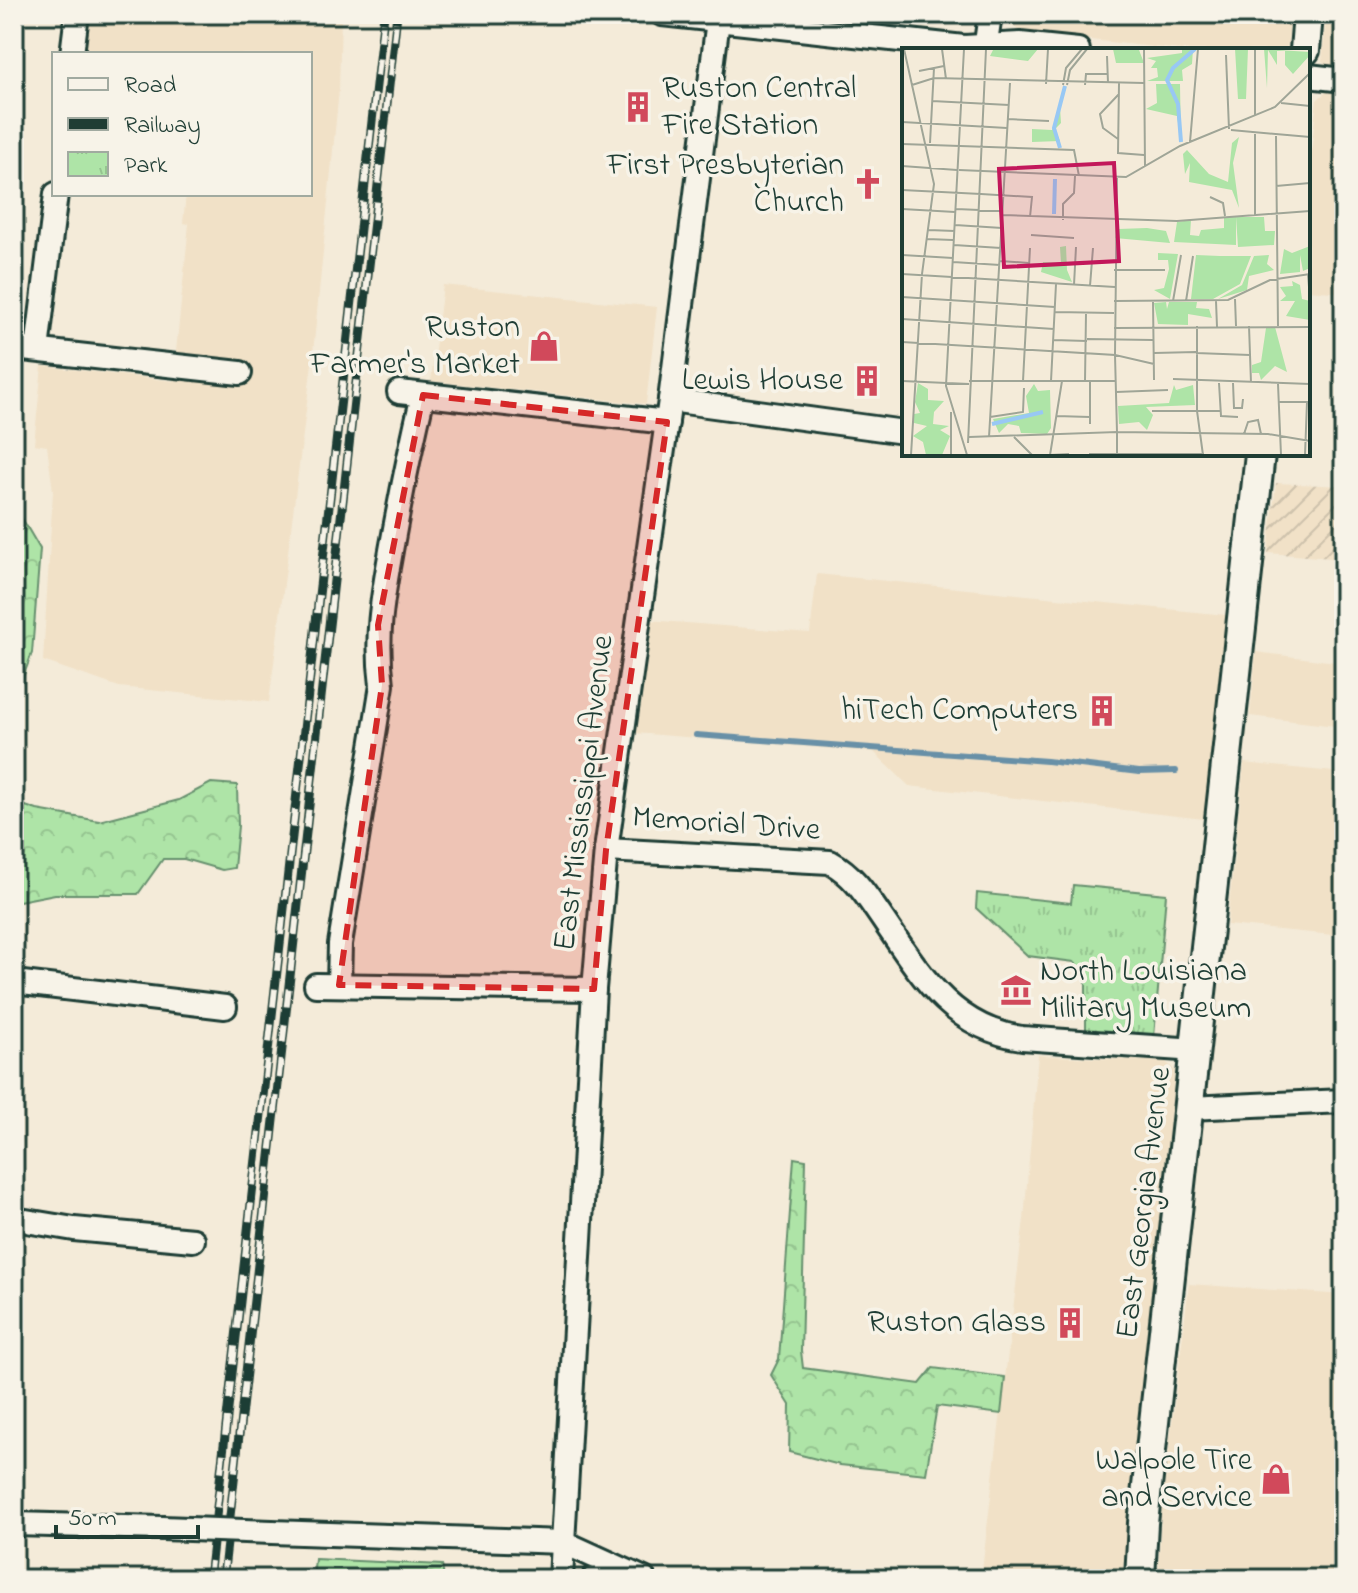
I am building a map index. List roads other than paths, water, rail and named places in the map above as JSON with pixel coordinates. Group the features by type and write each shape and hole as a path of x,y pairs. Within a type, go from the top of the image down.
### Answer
{"main road":[{"path":"1305,48 1308,14"},
{"name":"East Georgia Avenue","path":"1140,1579 1144,1507 1260,456"}],"street":[{"path":"72,52 77,14"},
{"path":"662,14 718,20 770,20 964,47 1020,44 1059,48"},
{"path":"986,48 990,14"},
{"name":"East Mississippi Avenue","path":"561,1579 594,989 606,850 668,411 718,20"},
{"path":"1310,76 1344,80"},
{"path":"37,350 56,196"},
{"path":"14,348 240,373"},
{"path":"399,392 902,432"},
{"path":"423,395 407,458 378,625 382,685 340,944 328,985 594,989"},
{"name":"Memorial Drive","path":"606,850 830,862 842,868 860,887 924,979 971,1021 1002,1034 1022,1038 1196,1050"},
{"path":"14,982 225,1007"},
{"path":"1189,1108 1344,1101"},
{"path":"14,1219 74,1229 193,1240"},
{"path":"14,1524 563,1542 642,1578"},
{"path":"593,1579 612,1575 642,1578"}],"waterway":[{"path":"696,735 1047,761 1139,772 1176,771"}],"railway":[{"path":"209,1579 384,14"},
{"path":"223,1579 397,14"}],"place":[{"name":"Ruston Central Fire Station","path":"638,107"},
{"name":"First Presbyterian Church","path":"868,184"},
{"name":"Ruston Farmer's Market","path":"544,346"},
{"name":"Lewis House","path":"867,381"},
{"name":"hiTech Computers","path":"1102,711"},
{"name":"North Louisiana Military Museum","path":"1016,990"},
{"name":"Ruston Glass","path":"1070,1323"},
{"name":"Walpole Tire and Service","path":"1276,1479"}]}
